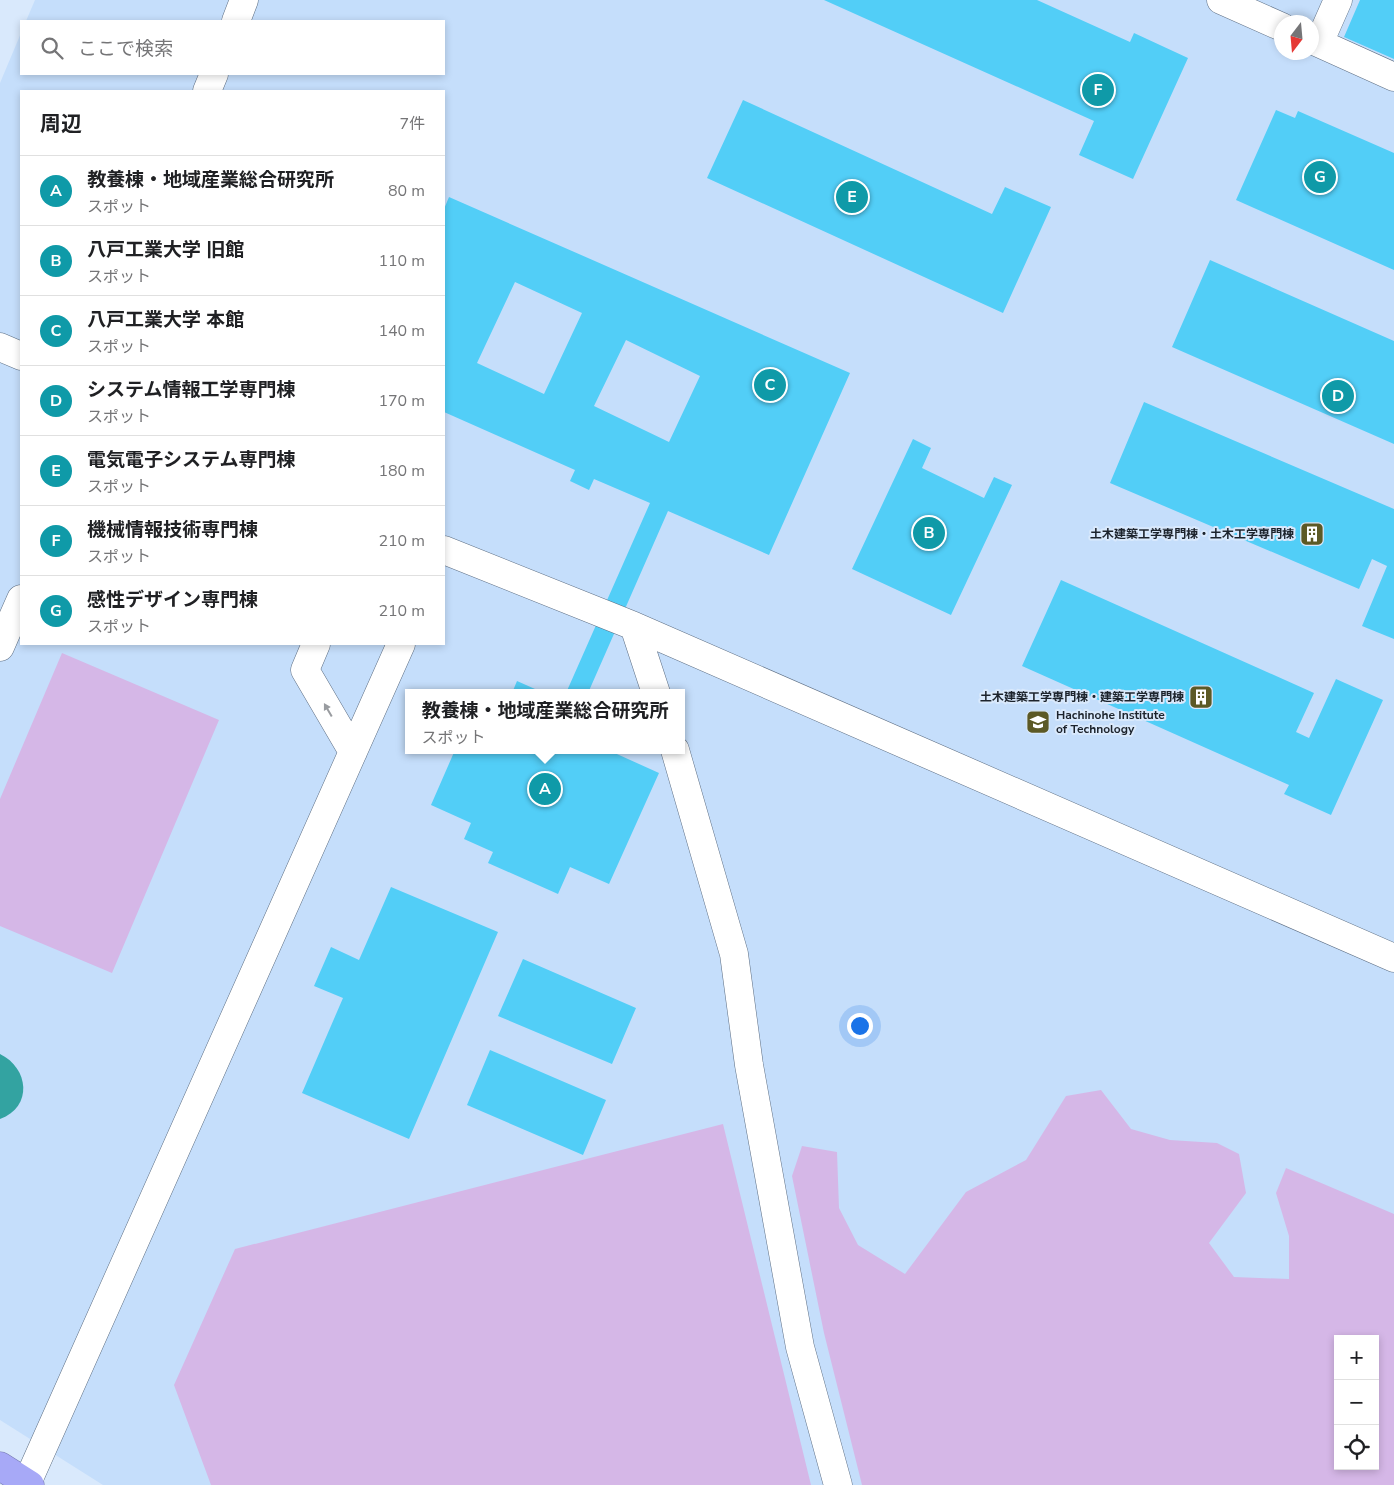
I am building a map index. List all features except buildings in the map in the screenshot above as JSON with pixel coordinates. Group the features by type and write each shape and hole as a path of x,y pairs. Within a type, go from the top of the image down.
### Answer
{"highway":[{"path":"0,1466 29,1484"}],"street":[{"path":"236,20 244,0"},
{"path":"1221,0 1274,23"},
{"path":"1319,35 1338,0"},
{"path":"1319,44 1394,77"},
{"path":"207,90 214,75"},
{"path":"0,347 20,356"},
{"path":"445,550 634,626 1394,958"},
{"path":"0,647 20,600"},
{"path":"634,626 655,689"},
{"path":"316,645 305,670 353,752"},
{"path":"29,1484 401,645"},
{"path":"676,754 734,954 748,1065 800,1347 838,1485"}],"shaded area":[{"name":"Hachinohe Institute of Technology","path":"35,0 1394,0 1394,1485 103,1485 0,1420 0,83 20,35 20,75 445,75 445,20 26,20"},
{"path":"62,653 219,720 112,973 0,926 0,799"},
{"path":"0,1054 10,1060 17,1068 23,1087 22,1097 18,1106 11,1113 0,1119"},
{"path":"1101,1090 1131,1129 1170,1140 1217,1143 1239,1154 1246,1193 1209,1243 1234,1277 1289,1279 1289,1236 1276,1193 1286,1168 1394,1214 1394,1485 862,1485 824,1333 792,1176 802,1146 837,1152 839,1208 858,1245 905,1274 966,1192 1026,1160 1066,1096"},
{"path":"723,1124 811,1485 211,1485 174,1385 235,1249"}],"place":[{"name":"機械情報技術専門棟","path":"1098,90"},
{"name":"感性デザイン専門棟","path":"1320,177"},
{"name":"電気電子システム専門棟","path":"852,197"},
{"name":"八戸工業大学 本館","path":"770,385"},
{"name":"システム情報工学専門棟","path":"1338,396"},
{"name":"八戸工業大学 旧館","path":"929,533"},
{"name":"土木建築工学専門棟・土木工学専門棟","path":"1312,534"},
{"name":"土木建築工学専門棟・建築工学専門棟","path":"1201,697"},
{"name":"Hachinohe Institute of Technology","path":"1038,722"},
{"name":"教養棟・地域産業総合研究所","path":"545,789"}]}
